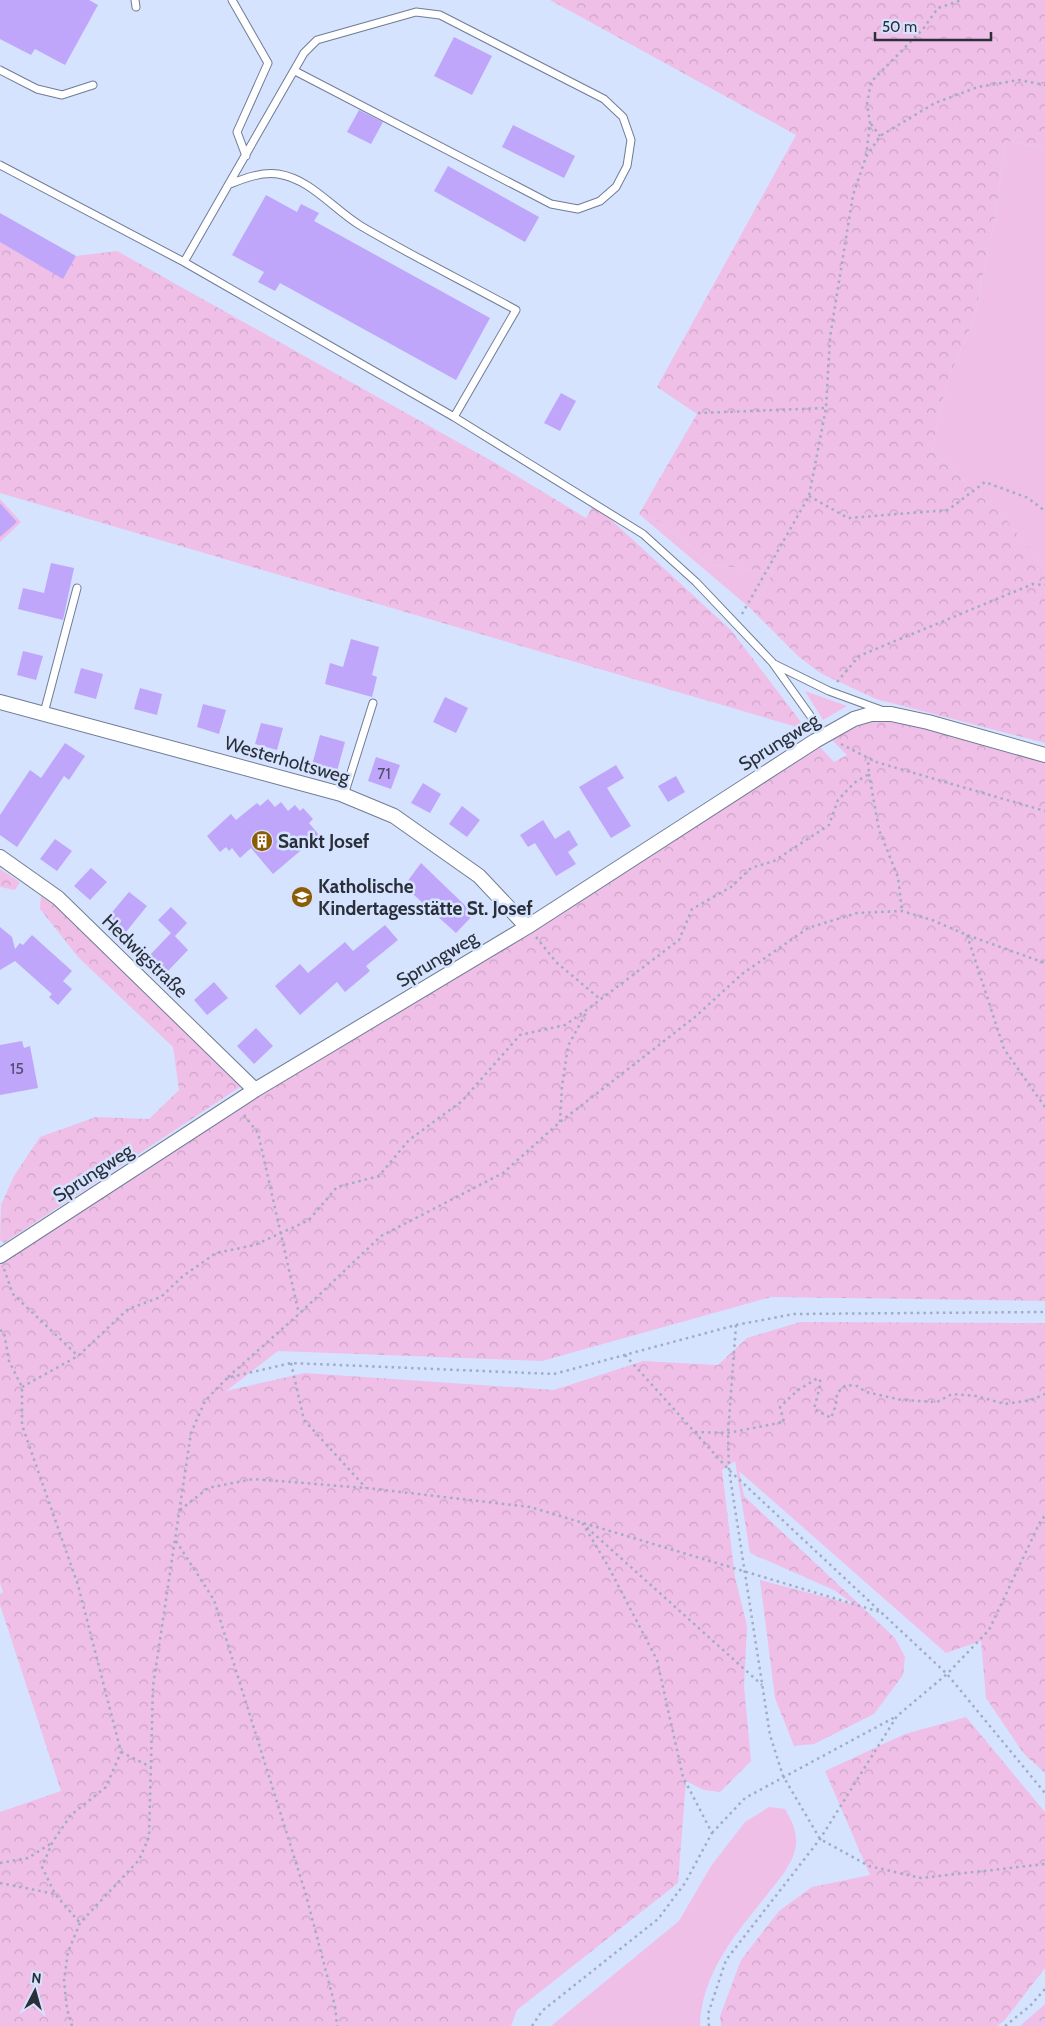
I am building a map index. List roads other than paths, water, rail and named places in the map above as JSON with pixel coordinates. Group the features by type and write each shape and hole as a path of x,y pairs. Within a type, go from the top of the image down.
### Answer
{"street":[{"name":"Westerholtsweg","path":"0,702 344,795 394,816 479,876 527,926"},
{"name":"Sprungweg","path":"2,1252 255,1090 527,926 827,733 871,714 891,714 928,722 1045,755"},
{"name":"Hedwigstraße","path":"0,858 58,898 255,1090"}],"lane":[{"path":"232,0 268,63 237,132 246,156"},
{"path":"184,262 304,54 317,40 416,12 440,15 604,99 623,118 631,140 627,166 616,188 600,202 578,209 551,204 295,71"},
{"path":"0,70 37,89 62,95 93,85"},
{"path":"0,165 184,262 454,417 643,534 696,582 737,624 772,662 827,733"},
{"path":"230,184 255,174 278,174 307,185 361,226 516,310 454,417"},
{"path":"44,713 77,588"},
{"path":"772,662 829,691 891,714"},
{"path":"344,795 373,703"}],"place":[{"name":"Sankt Josef","path":"262,841"},
{"name":"Katholische Kindertagesstätte St. Josef","path":"302,897"}]}
